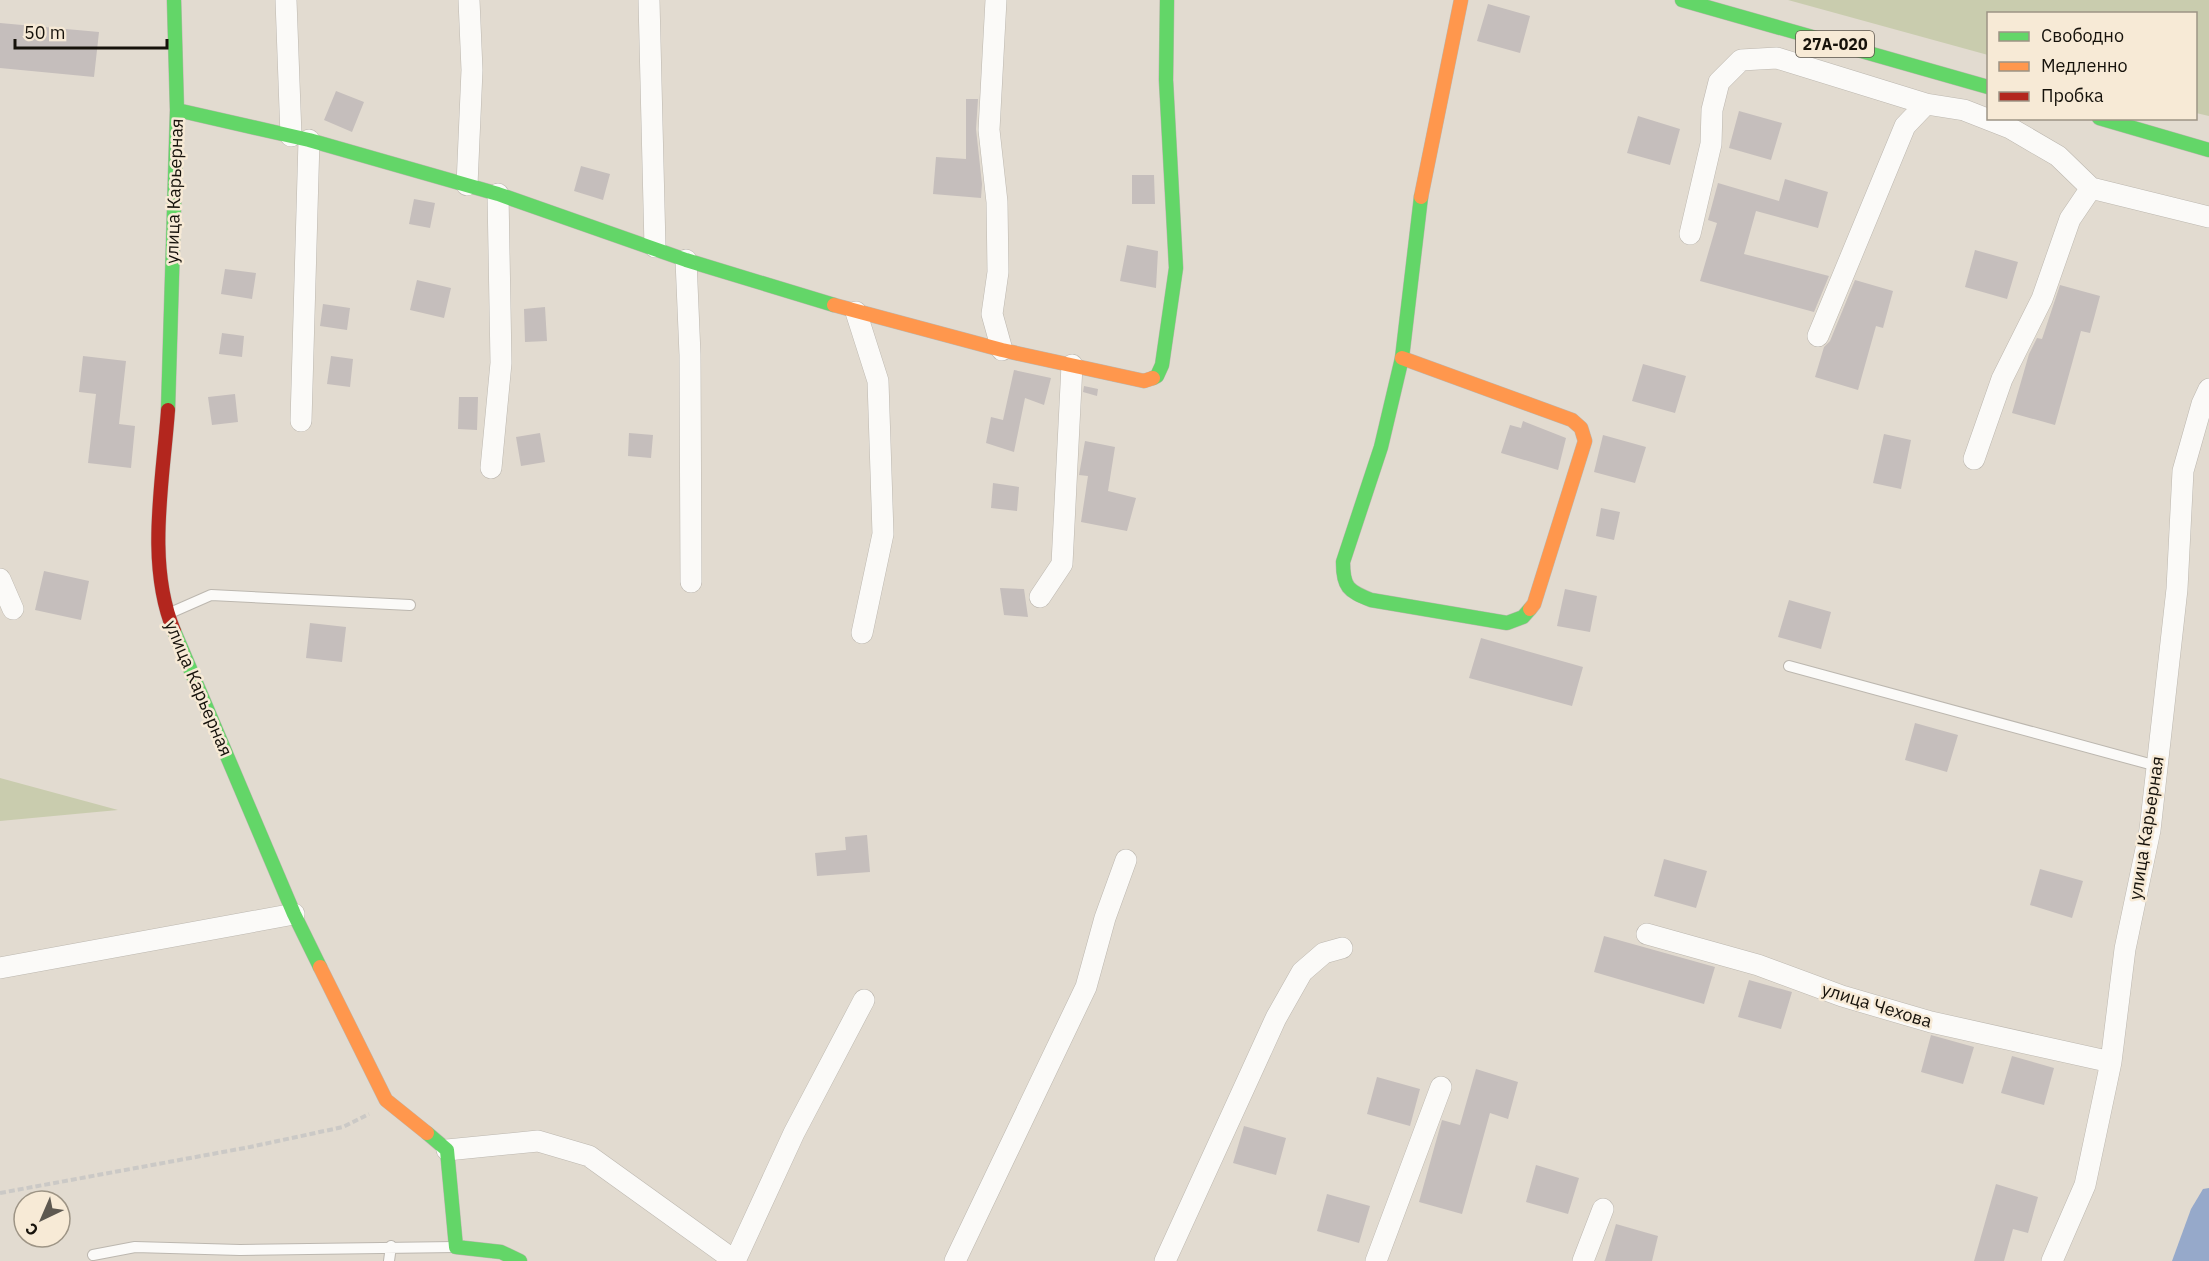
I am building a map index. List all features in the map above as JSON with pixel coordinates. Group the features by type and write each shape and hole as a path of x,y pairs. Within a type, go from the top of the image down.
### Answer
{"street":[{"name":"улица Карьерная","path":"174,0 177,110 168,408 158,546 167,614 294,914 386,1100 447,1150"},
{"path":"286,0 300,138 301,421"},
{"path":"467,185 472,70 469,0"},
{"path":"649,0 655,247"},
{"path":"996,0 989,130 997,202 998,272 992,314 1002,350"},
{"path":"177,110 300,138 498,194 655,247 686,260 856,312 1002,350 1143,381 1156,376 1161,365 1176,268 1166,80 1167,0"},
{"path":"1402,358 1572,420 1581,428 1585,441 1582,452 1534,604 1523,617 1507,623 1371,600 1353,593 1343,581 1343,562 1381,447 1402,358 1421,199 1461,0"},
{"name":"27А-020","path":"1682,0 1987,86"},
{"path":"1690,234 1711,144 1712,110 1719,82 1741,60 1777,58 1926,104 1964,110 1987,119"},
{"path":"1818,336 1905,126 1926,104"},
{"path":"1990,120 2010,128 2058,156 2091,188 2209,216"},
{"path":"2106,120 2209,150"},
{"path":"1974,459 2002,379 2042,299 2070,219 2091,188"},
{"path":"491,468 501,363 498,194"},
{"path":"686,260 690,355 691,582"},
{"path":"856,312 878,381 883,534 862,633"},
{"path":"1040,597 1062,564 1072,365"},
{"name":"улица Карьерная","path":"2052,1261 2085,1185 2111,1062 2125,949 2150,830 2177,589 2183,471 2202,404 2209,389"},
{"path":"0,579 13,609"},
{"path":"955,1261 1086,987 1105,918 1126,860"},
{"path":"0,968 294,914"},
{"name":"улица Чехова","path":"1647,934 1758,965 1842,996 1931,1022 2111,1062"},
{"path":"1166,1261 1276,1018 1302,972 1324,953 1342,948"},
{"path":"520,1261 456,1247 447,1150 538,1141 589,1156 735,1261 794,1133 864,1000"},
{"path":"1376,1261 1441,1087"},
{"path":"1583,1261 1603,1209"}],"lane":[{"path":"167,614 211,595 410,605"},
{"path":"1789,666 2157,766"},
{"path":"389,1261 390,1246"},
{"path":"93,1254 135,1247 239,1255 320,1248 456,1247 454,1261"},
{"path":"318,1261 320,1248"}],"path":[{"path":"0,1193 250,1147 343,1127 367,1115 386,1100"}],"green space":[{"path":"1788,0 2209,0 2209,116 2197,113 2197,12 1987,12 1987,55"},
{"path":"0,778 118,810 0,821"}],"water":[{"path":"2209,1188 2209,1261 2172,1261 2191,1209 2203,1189"}],"building":[{"path":"1488,4 1530,16 1520,53 1477,41"},
{"path":"0,23 99,32 94,77 0,68"},
{"path":"336,91 364,102 352,132 324,120"},
{"path":"966,99 978,99 976,129 982,184 981,198 933,194 936,157 966,159"},
{"path":"1739,111 1782,123 1771,160 1729,148"},
{"path":"1638,116 1680,129 1670,165 1627,153"},
{"path":"581,166 610,174 603,200 574,191"},
{"path":"1132,175 1154,175 1155,204 1132,204"},
{"path":"1785,179 1828,192 1818,228 1756,211 1744,254 1829,276 1814,312 1700,281 1717,223 1708,220 1718,183 1779,201"},
{"path":"414,199 435,203 430,228 409,224"},
{"path":"1127,245 1158,251 1156,288 1120,281"},
{"path":"1975,250 2018,262 2007,299 1965,287"},
{"path":"225,269 256,273 252,299 221,294"},
{"path":"417,280 451,288 444,318 410,310"},
{"path":"1855,280 1893,291 1883,328 1876,326 1858,390 1815,377 1824,347 1830,341"},
{"path":"2060,285 2100,296 2090,333 2081,331 2055,425 2012,413 2029,354 2037,338 2042,339"},
{"path":"323,304 350,308 347,330 320,326"},
{"path":"545,307 547,341 525,342 524,309"},
{"path":"222,333 244,336 242,357 219,354"},
{"path":"83,356 126,361 119,424 135,426 131,468 88,463 96,394 79,392"},
{"path":"331,356 353,359 350,387 327,384"},
{"path":"1643,364 1686,376 1675,413 1632,401"},
{"path":"1014,370 1051,378 1044,405 1025,398 1014,452 986,443 991,417 1003,420"},
{"path":"1084,386 1098,389 1097,396 1083,392"},
{"path":"235,394 238,422 212,425 208,397"},
{"path":"459,397 478,397 477,430 458,429"},
{"path":"1523,421 1566,438 1558,470 1501,453 1510,425 1521,428"},
{"path":"540,433 545,462 521,466 516,437"},
{"path":"629,433 653,435 651,458 628,456"},
{"path":"1884,434 1911,440 1901,489 1873,483"},
{"path":"1603,435 1646,447 1635,483 1594,472"},
{"path":"1085,441 1115,447 1108,491 1136,498 1127,531 1081,522 1088,476 1079,475"},
{"path":"993,483 1019,487 1017,511 991,508"},
{"path":"1601,508 1620,512 1614,540 1596,536"},
{"path":"44,571 89,581 81,620 35,610"},
{"path":"1000,588 1024,589 1028,617 1004,615"},
{"path":"1565,589 1597,596 1590,632 1557,626"},
{"path":"1789,600 1831,612 1821,649 1778,637"},
{"path":"310,623 346,627 342,662 306,658"},
{"path":"1481,638 1583,667 1572,706 1469,678"},
{"path":"1915,723 1958,735 1947,772 1905,760"},
{"path":"867,835 870,872 817,876 815,853 846,850 845,837"},
{"path":"1664,859 1707,871 1696,908 1654,896"},
{"path":"2040,869 2083,881 2072,918 2030,905"},
{"path":"1604,936 1715,967 1704,1004 1594,972"},
{"path":"1749,980 1792,992 1781,1029 1738,1017"},
{"path":"1931,1035 1974,1047 1963,1084 1921,1072"},
{"path":"2012,1056 2054,1068 2044,1105 2001,1093"},
{"path":"1476,1069 1518,1082 1508,1119 1490,1113 1462,1214 1419,1202 1442,1120 1460,1125"},
{"path":"1377,1077 1420,1089 1410,1126 1367,1114"},
{"path":"1244,1126 1286,1138 1276,1175 1233,1163"},
{"path":"1536,1165 1579,1178 1568,1214 1526,1202"},
{"path":"1996,1184 2038,1197 2028,1233 2013,1229 2004,1261 1974,1261"},
{"path":"1327,1194 1370,1206 1359,1243 1317,1231"},
{"path":"1616,1224 1658,1236 1652,1261 1605,1261"}],"traffic: fast":[{"path":"168,410 177,110 174,0"},
{"path":"1153,378 1157,376 1162,365 1176,268 1166,80 1167,0"},
{"path":"1682,0 1987,87"},
{"path":"177,110 309,140 498,194 686,260 834,305"},
{"path":"2106,120 2209,150"},
{"path":"1421,197 1402,358 1381,447 1343,562 1344,577 1352,591 1371,600 1507,623 1523,617 1530,609"},
{"path":"174,631 294,914 320,967"},
{"path":"427,1133 447,1150 456,1247 501,1252 520,1261"}],"traffic: slow":[{"path":"1421,197 1461,0"},
{"path":"834,305 1002,350 1144,381 1153,378"},
{"path":"1402,358 1572,420 1581,428 1585,441 1534,604 1530,609"},
{"path":"320,967 386,1100 427,1133"}],"traffic: jam":[{"path":"168,410 160,493 158,550 165,605 174,631"}]}
